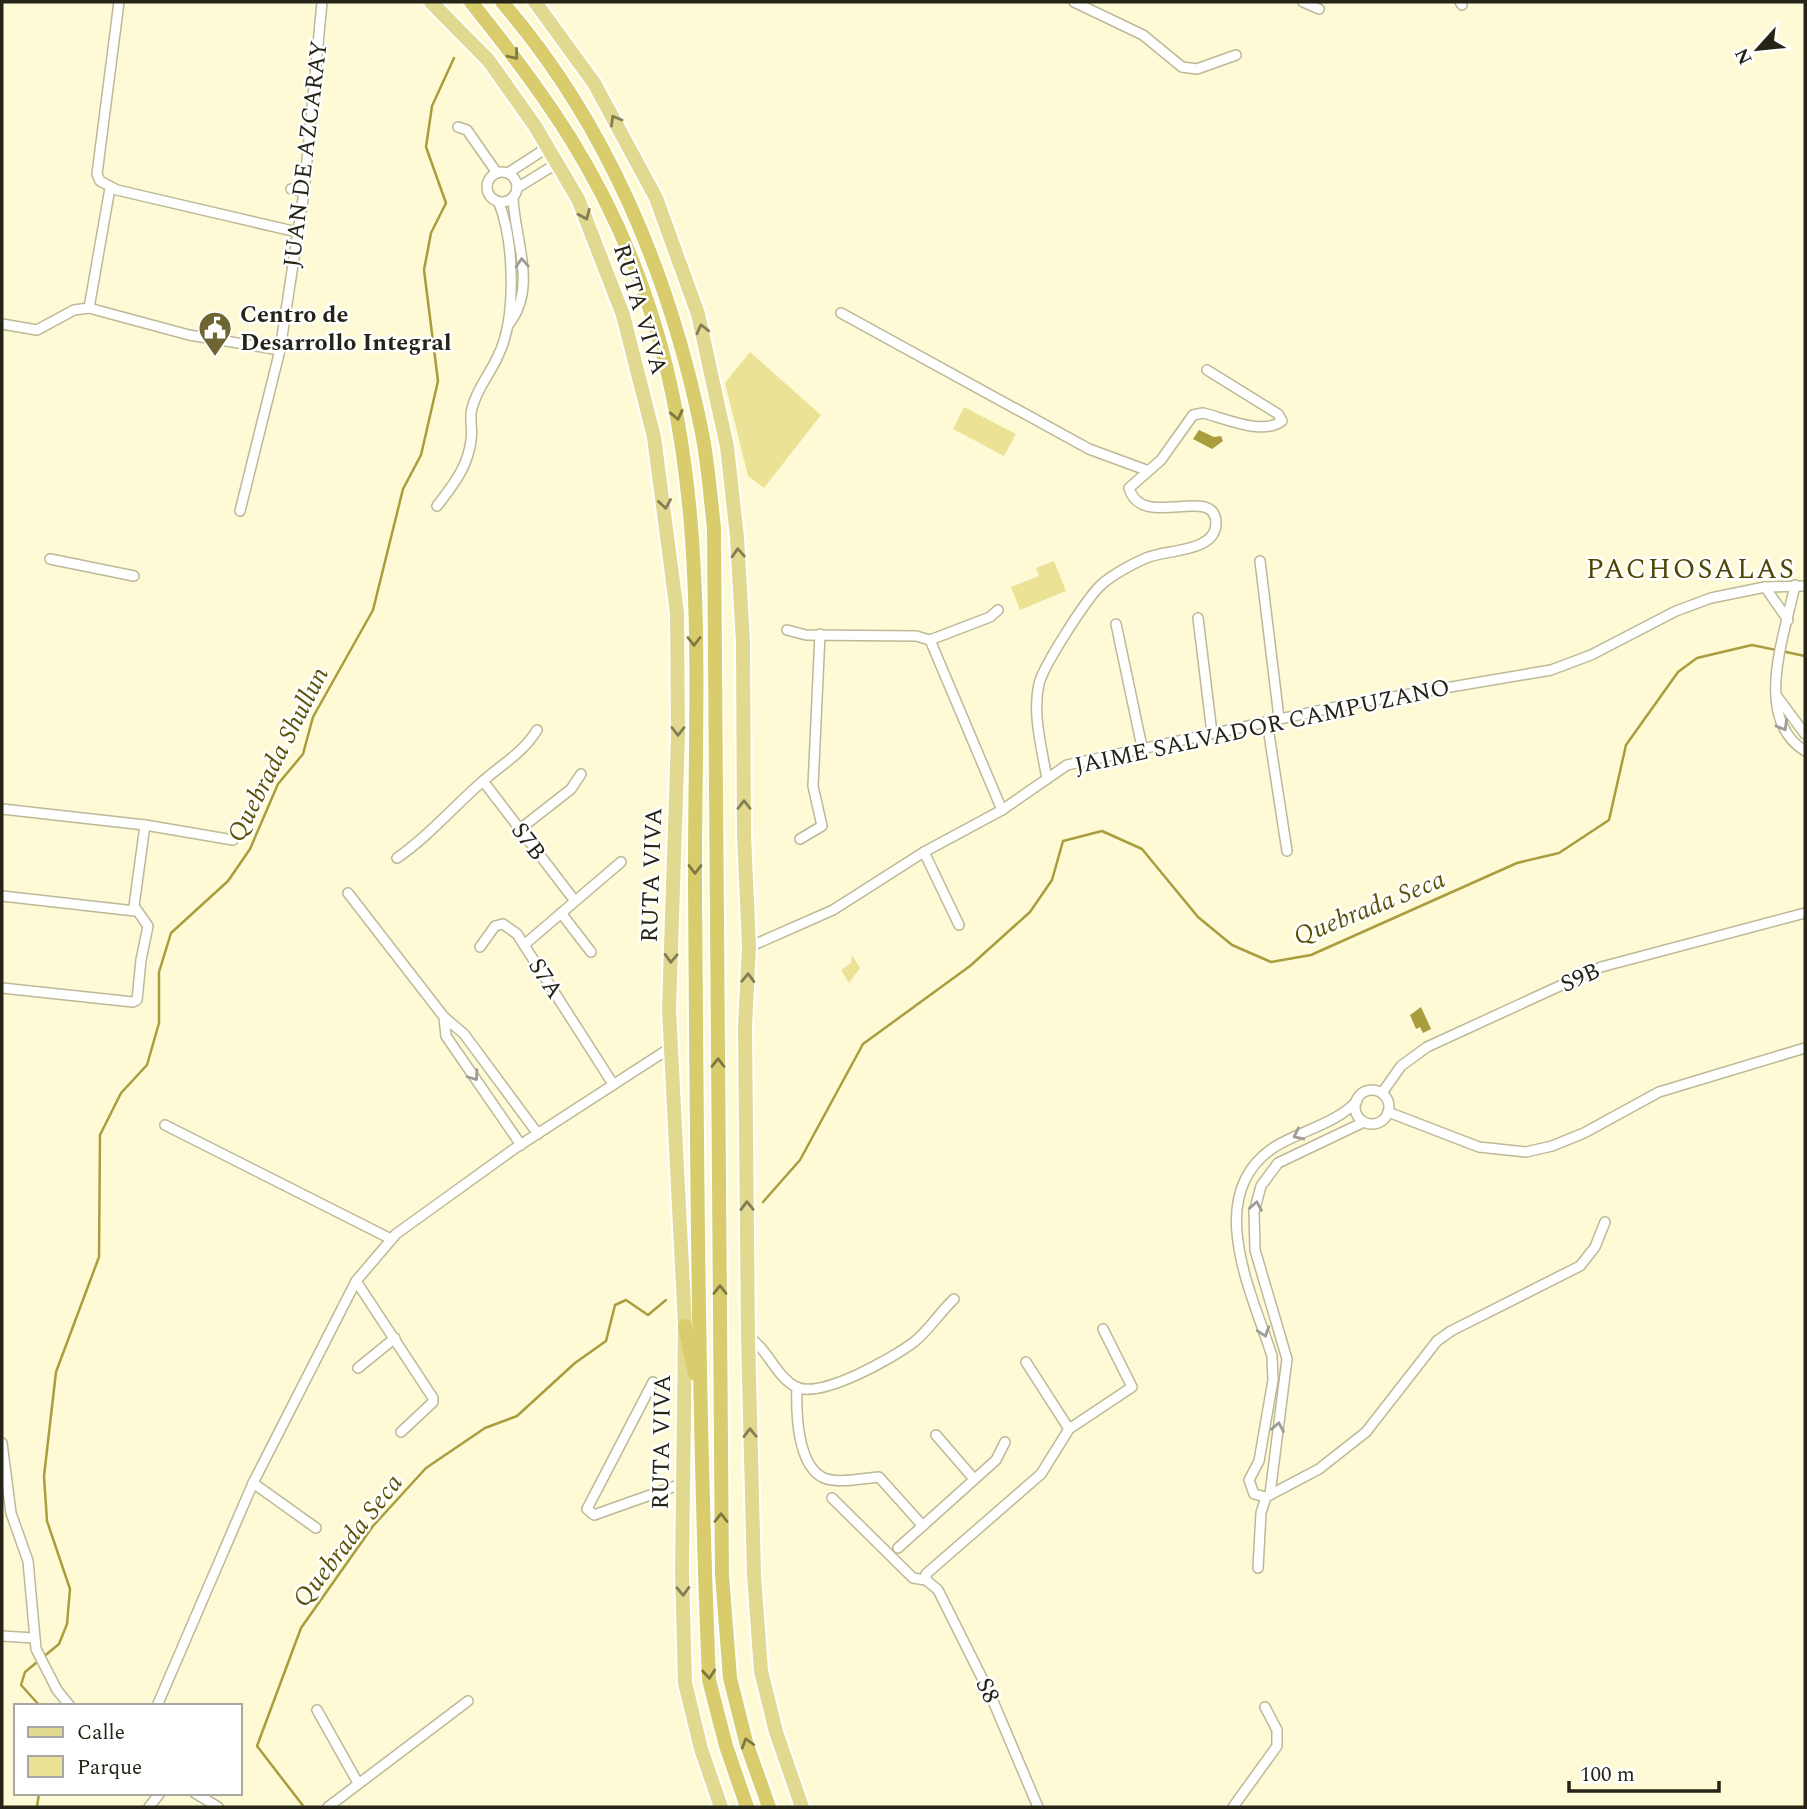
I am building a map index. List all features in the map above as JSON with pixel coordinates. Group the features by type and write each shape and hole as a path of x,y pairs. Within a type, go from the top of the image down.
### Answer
{"highway":[{"name":"RUTA VIVA","path":"471,2 536,83 610,206 644,292 681,433 693,532 702,1410 709,1680 726,1746 747,1807"},
{"name":"RUTA VIVA","path":"502,2 555,69 627,197 663,286 683,350 702,431 714,528 722,1575 730,1678 746,1742 769,1807"},
{"path":"685,1326 702,1410"}],"main road":[{"name":"RUTA VIVA","path":"431,2 489,61 543,139 562,172 594,236 623,316 654,437 666,512 677,613 678,736 670,1048 685,1326 682,1573 685,1683 701,1749 722,1807"},
{"name":"RUTA VIVA","path":"535,2 594,83 656,198 698,314 715,380 727,447 737,537 743,643 744,835 749,947 745,1026 747,1337 754,1575 761,1671 776,1732 802,1807"}],"street":[{"path":"119,2 97,174 100,181 110,188 297,232"},
{"name":"JUAN DE AZCARAY","path":"240,511 265,434 280,350 304,192 322,2"},
{"path":"1074,2 1143,35 1182,67 1196,69 1236,55"},
{"path":"1303,2 1319,9"},
{"path":"458,127 467,130 497,173"},
{"path":"437,506 462,471 472,437 472,409 485,375 498,356 509,325 510,258 505,219 499,203 489,196 486,185 497,173 508,173 542,152 543,139"},
{"path":"509,325 518,314 523,289 523,262 513,199 517,188 551,167 562,172"},
{"path":"508,173 517,188"},
{"path":"89,308 110,188"},
{"path":"291,189 304,192"},
{"path":"499,203 513,199"},
{"path":"2,324 37,330 74,310 89,308 189,335 280,350"},
{"path":"841,313 1089,449 1146,470"},
{"path":"1047,779 1040,736 1039,682 1082,610 1101,585 1147,557 1201,544 1214,532 1216,520 1212,512 1200,505 1154,509 1139,505 1132,499 1129,488 1146,470 1161,460 1193,415 1203,413 1262,428 1275,427 1282,421 1278,414 1241,394 1207,370"},
{"path":"50,559 134,576"},
{"path":"1260,561 1279,718"},
{"path":"1795,585 1776,680 1775,710 1779,723 1805,751"},
{"name":"JAIME SALVADOR CAMPUZANO","path":"749,947 833,910 924,852 1002,810 1068,765 1279,718 1551,670 1591,655 1676,611 1732,592 1765,587 1805,586"},
{"path":"1765,587 1787,623"},
{"path":"787,630 820,634 916,636 930,640 990,617 998,610"},
{"path":"1198,618 1212,733"},
{"path":"1116,624 1142,747"},
{"path":"800,838 822,826 813,786 820,634"},
{"path":"930,640 1002,810"},
{"path":"1775,693 1805,734"},
{"path":"1267,721 1287,851"},
{"path":"397,858 416,845 483,781 526,748 537,730"},
{"path":"520,829 570,789 581,774"},
{"name":"S7B","path":"483,781 575,901"},
{"path":"2,809 145,825 233,840"},
{"path":"135,911 145,825"},
{"path":"924,852 959,925"},
{"name":"S7A","path":"613,1084 524,945 621,862"},
{"path":"348,893 444,1017 464,1034 538,1134"},
{"path":"2,896 135,911 148,926 137,1000 133,1002 2,988"},
{"path":"561,913 591,952"},
{"name":"S9B","path":"1381,1093 1401,1066 1427,1047 1601,967 1805,913"},
{"path":"480,947 495,926 503,924 509,927 524,945"},
{"path":"444,1017 446,1035 521,1145"},
{"path":"158,1704 253,1483 356,1281 391,1239 521,1145 670,1048"},
{"path":"1388,1112 1479,1147 1526,1152 1552,1146 1584,1133 1659,1093 1805,1048"},
{"path":"1258,1568 1261,1513 1268,1495 1274,1482 1272,1463 1288,1374 1287,1359 1255,1250 1257,1198 1268,1173 1278,1163 1364,1122 1381,1122 1388,1112 1387,1098 1370,1090 1343,1113 1271,1150 1251,1173 1238,1208 1238,1249 1272,1356 1273,1372 1259,1461 1249,1480 1254,1494 1268,1495 1310,1475 1366,1432 1437,1341 1451,1331 1580,1266 1595,1247 1605,1222"},
{"path":"1357,1101 1356,1112 1364,1122"},
{"path":"166,1125 391,1239"},
{"path":"356,1281 434,1400 401,1432"},
{"path":"747,1337 797,1387 819,1389 865,1371 913,1343 954,1299"},
{"path":"926,1580 926,1574 1041,1474 1069,1429 1132,1387 1103,1329"},
{"path":"358,1368 395,1338"},
{"path":"1026,1362 1069,1429"},
{"path":"653,1382 587,1509 594,1515 684,1483"},
{"path":"797,1387 797,1433 813,1468 827,1479 879,1477 922,1525"},
{"path":"936,1435 974,1479"},
{"path":"898,1548 996,1460 1005,1442"},
{"path":"2,1443 11,1513 28,1561 34,1638 45,1668 69,1704"},
{"path":"253,1483 316,1528"},
{"name":"S8","path":"832,1498 912,1578 926,1580 938,1590 990,1694 1038,1807"},
{"path":"2,1636 34,1638"},
{"path":"328,1807 468,1700"},
{"path":"1233,1807 1277,1746 1277,1730 1265,1707"},
{"path":"317,1710 358,1783"},
{"path":"198,1795 218,1807"}],"green space":[{"path":"750,352 821,415 764,488 748,476 725,383"},
{"path":"964,407 1016,434 1004,456 953,429"},
{"path":"1054,561 1066,591 1020,610 1011,587 1039,576 1036,568"},
{"path":"852,955 860,968 849,983 841,970 851,963"}],"shaded area":[{"path":"1199,430 1214,437 1221,436 1223,441 1212,449 1193,439"},
{"path":"1421,1007 1431,1029 1423,1033 1420,1027 1416,1029 1410,1015"}],"waterway":[{"name":"Quebrada Shullun","path":"38,1704 21,1685 25,1672 59,1644 67,1624 70,1589 47,1521 44,1476 56,1372 99,1257 100,1135 121,1093 147,1065 159,1023 159,972 171,933 228,881 250,849 278,784 303,754 313,717 373,610 403,489 421,455 438,381 424,270 431,233 446,203 426,147 432,106 454,58"},
{"name":"Quebrada Seca","path":"763,1202 800,1160 863,1044 970,966 1030,912 1052,880 1063,841 1102,831 1142,849 1198,917 1232,945 1271,962 1311,955 1517,863 1559,853 1609,820 1626,745 1678,672 1697,658 1752,645 1805,656"},
{"name":"Quebrada Seca","path":"304,1807 257,1746 301,1628 373,1526 426,1468 485,1428 517,1416 575,1363 606,1341 615,1305 626,1300 648,1315 666,1300"},
{"name":"Quebrada Shullun","path":"37,1807 39,1795"}],"place":[{"name":"Centro de Desarrollo Integral","path":"215,358"}],"district":[{"name":"PACHOSALAS","path":"1691,568"}]}
